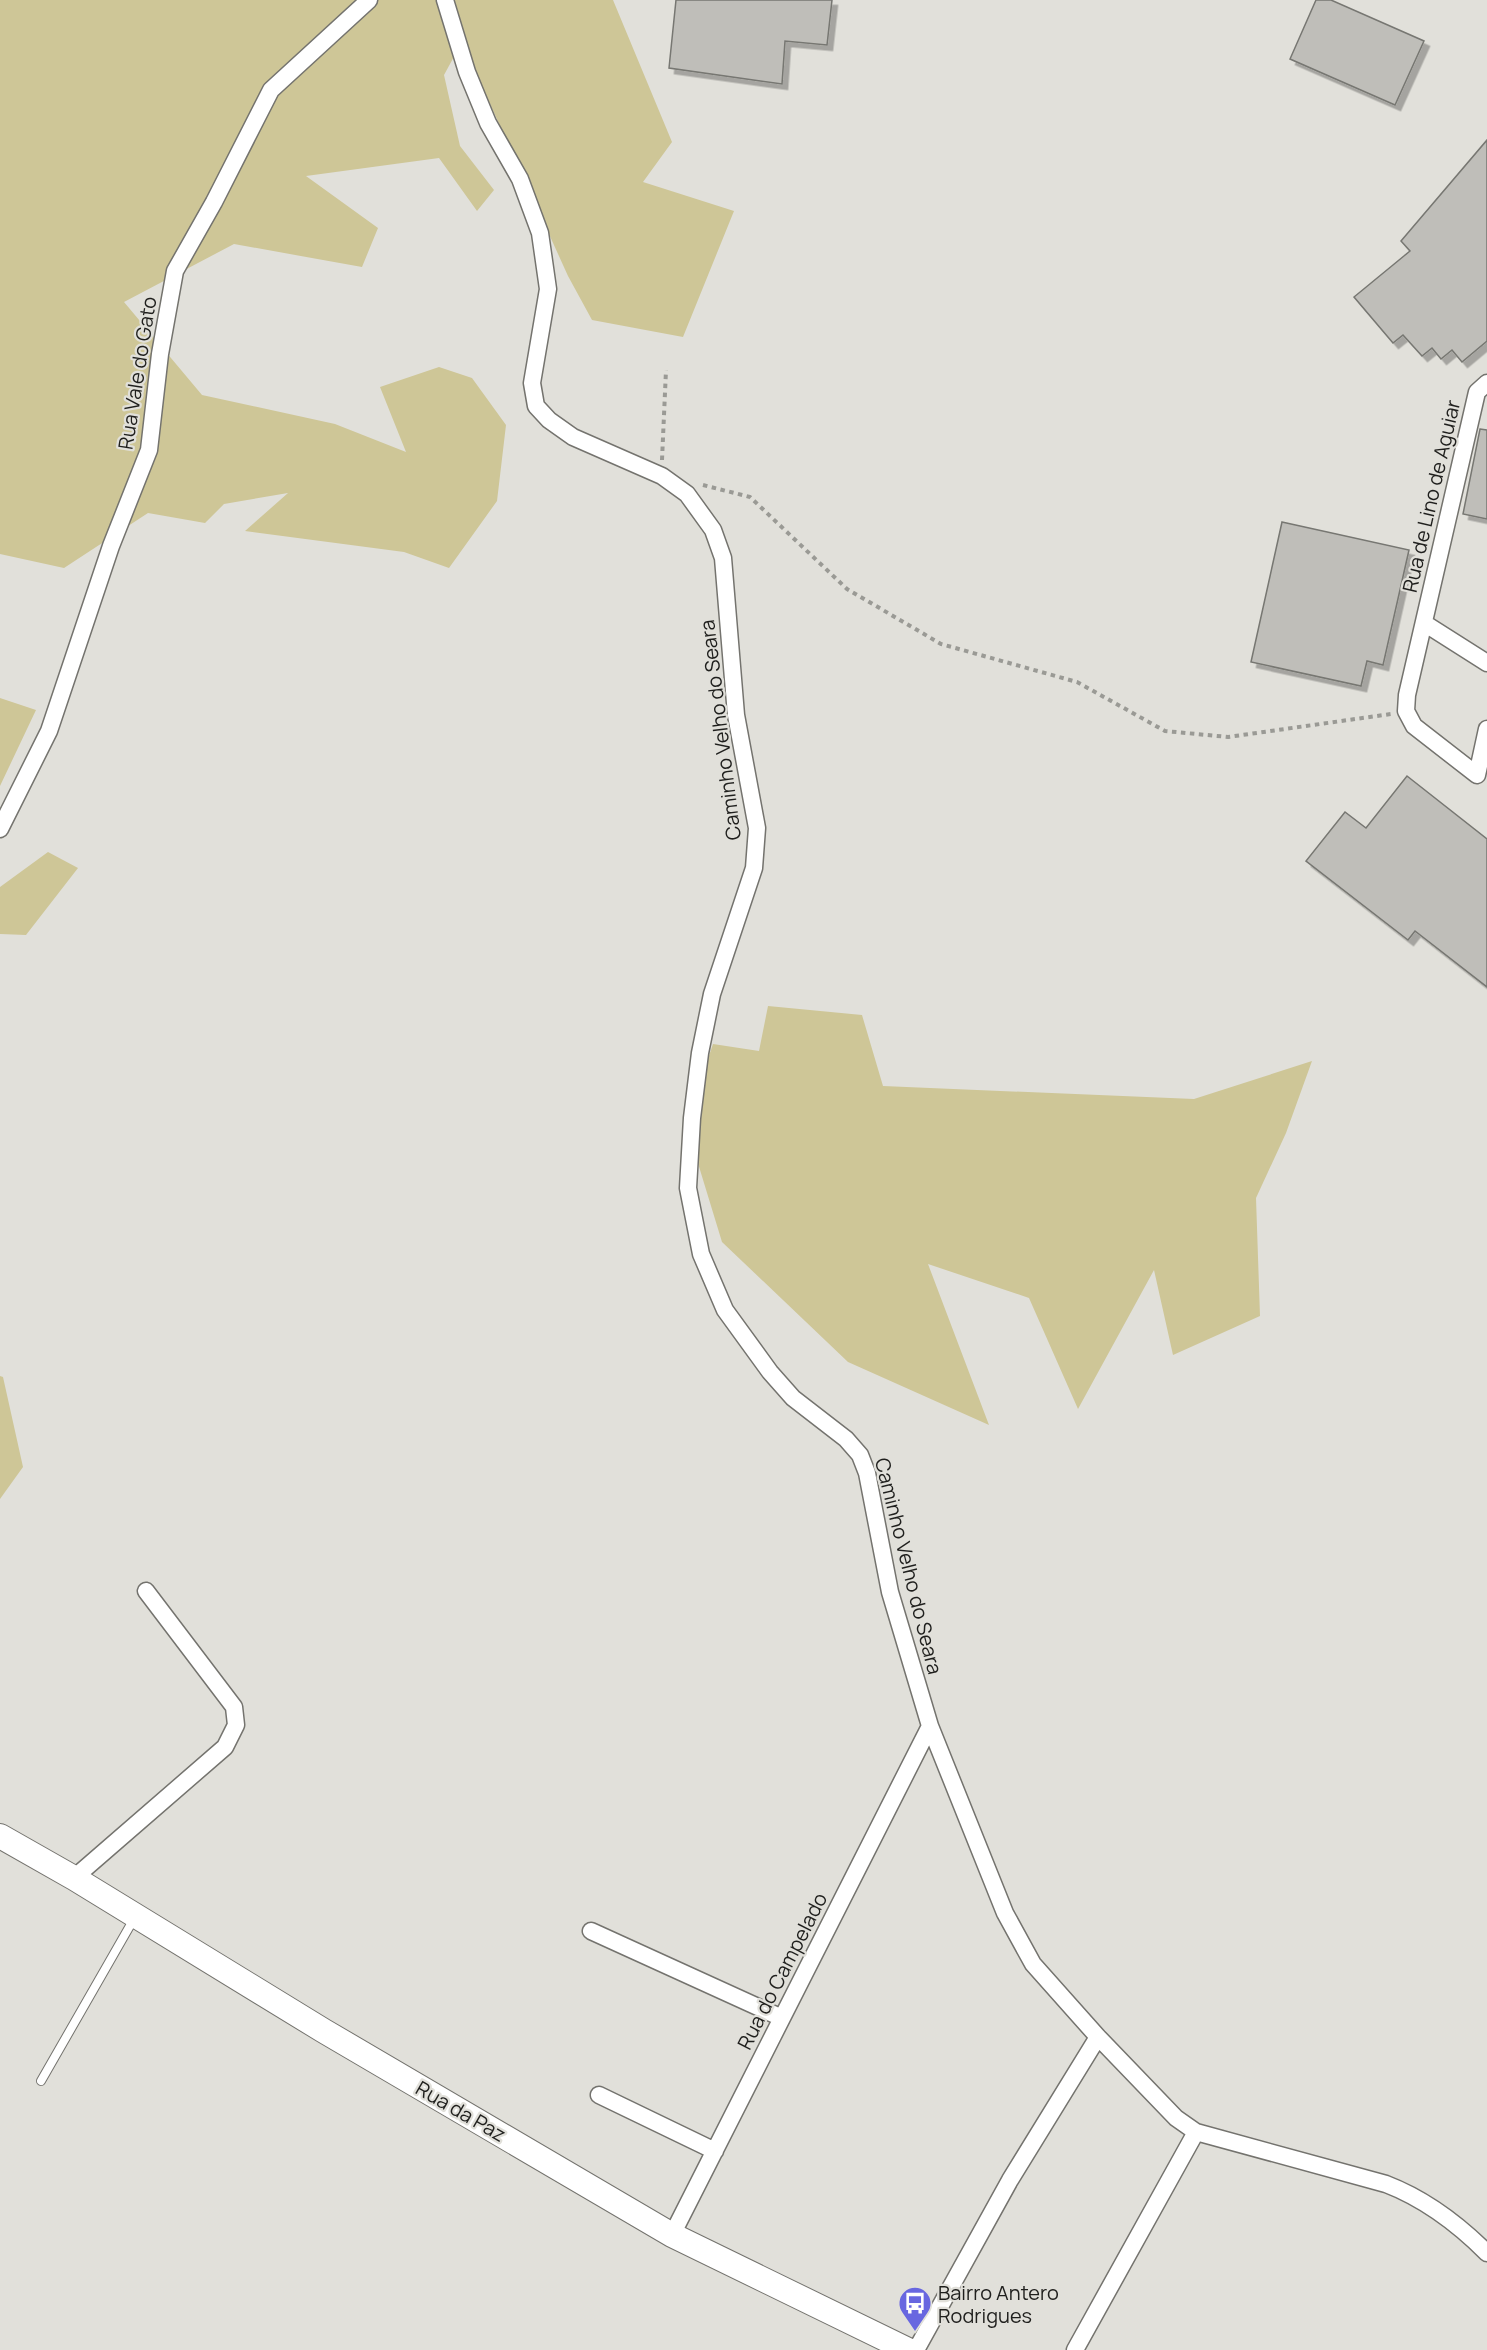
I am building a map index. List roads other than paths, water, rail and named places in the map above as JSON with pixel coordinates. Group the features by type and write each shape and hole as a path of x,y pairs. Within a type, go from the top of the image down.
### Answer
{"main road":[{"path":"0,1827 27,1850"},
{"path":"0,1836 27,1850"},
{"name":"Rua da Paz","path":"27,1850 324,2031 672,2235 908,2350"}],"street":[{"name":"Rua Vale do Gato","path":"0,829 49,731 111,546 149,450 160,354 175,271 214,202 270,90 369,0"},
{"name":"Caminho Velho do Seara","path":"445,0 467,72 488,123 520,178 540,233 548,289 532,383 536,406 549,420 573,437 662,476 687,494 713,530 723,558 736,716 757,828 754,868 712,994 700,1053 692,1118 688,1188 700,1254 725,1310 770,1372 793,1398 846,1439 860,1455 867,1473 890,1592 930,1726 1005,1913 1033,1964 1098,2037 1176,2118 1196,2132 1386,2184 1404,2191 1466,2233 1487,2253"},
{"name":"Rua de Lino de Aguiar","path":"1482,779 1414,726 1406,711 1407,695 1477,392 1487,383"},
{"path":"1424,623 1487,663"},
{"path":"1482,779 1487,729"},
{"path":"74,1878 225,1747 236,1725 234,1707 146,1591"},
{"name":"Rua do Campelado","path":"672,2235 930,1726"},
{"path":"591,1931 782,2018"},
{"path":"916,2350 1010,2180 1098,2037"},
{"path":"599,2095 715,2151"},
{"path":"1075,2350 1196,2132"}],"lane":[{"path":"41,2081 135,1917"}],"place":[{"name":"Bairro Antero Rodrigues","path":"915,2332"}]}
